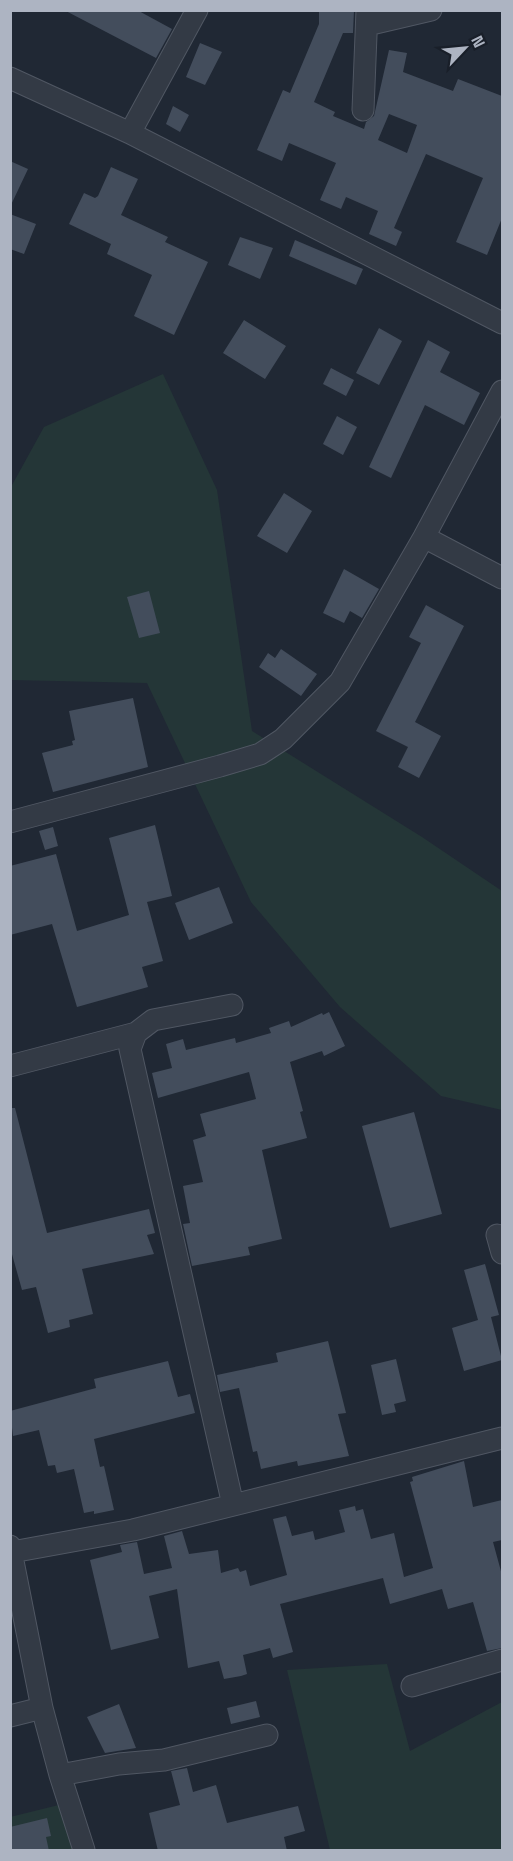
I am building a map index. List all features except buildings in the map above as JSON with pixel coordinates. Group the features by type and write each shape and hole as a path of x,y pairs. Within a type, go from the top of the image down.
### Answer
{"street":[{"path":"130,133 197,10"},
{"path":"363,110 367,18 431,10"},
{"path":"10,78 130,133 502,323"},
{"path":"10,822 260,754 283,738 340,682 424,537 502,392"},
{"path":"424,537 502,578"},
{"path":"10,1066 136,1033 153,1020 232,1005"},
{"path":"136,1033 130,1049 233,1505"},
{"path":"84,1851 42,1708 11,1549 133,1530 502,1438"},
{"path":"412,1686 502,1660"},
{"path":"10,1716 42,1708"},
{"path":"60,1775 118,1764 164,1760 267,1735"}],"shaded area":[{"path":"163,374 217,490 252,731 422,837 502,891 502,1110 441,1096 340,1007 251,902 147,683 11,680 11,487 44,427"},
{"path":"387,1664 410,1751 502,1702 502,1850 330,1850 287,1670"},
{"path":"71,1802 87,1850 11,1850 10,1817"}]}
